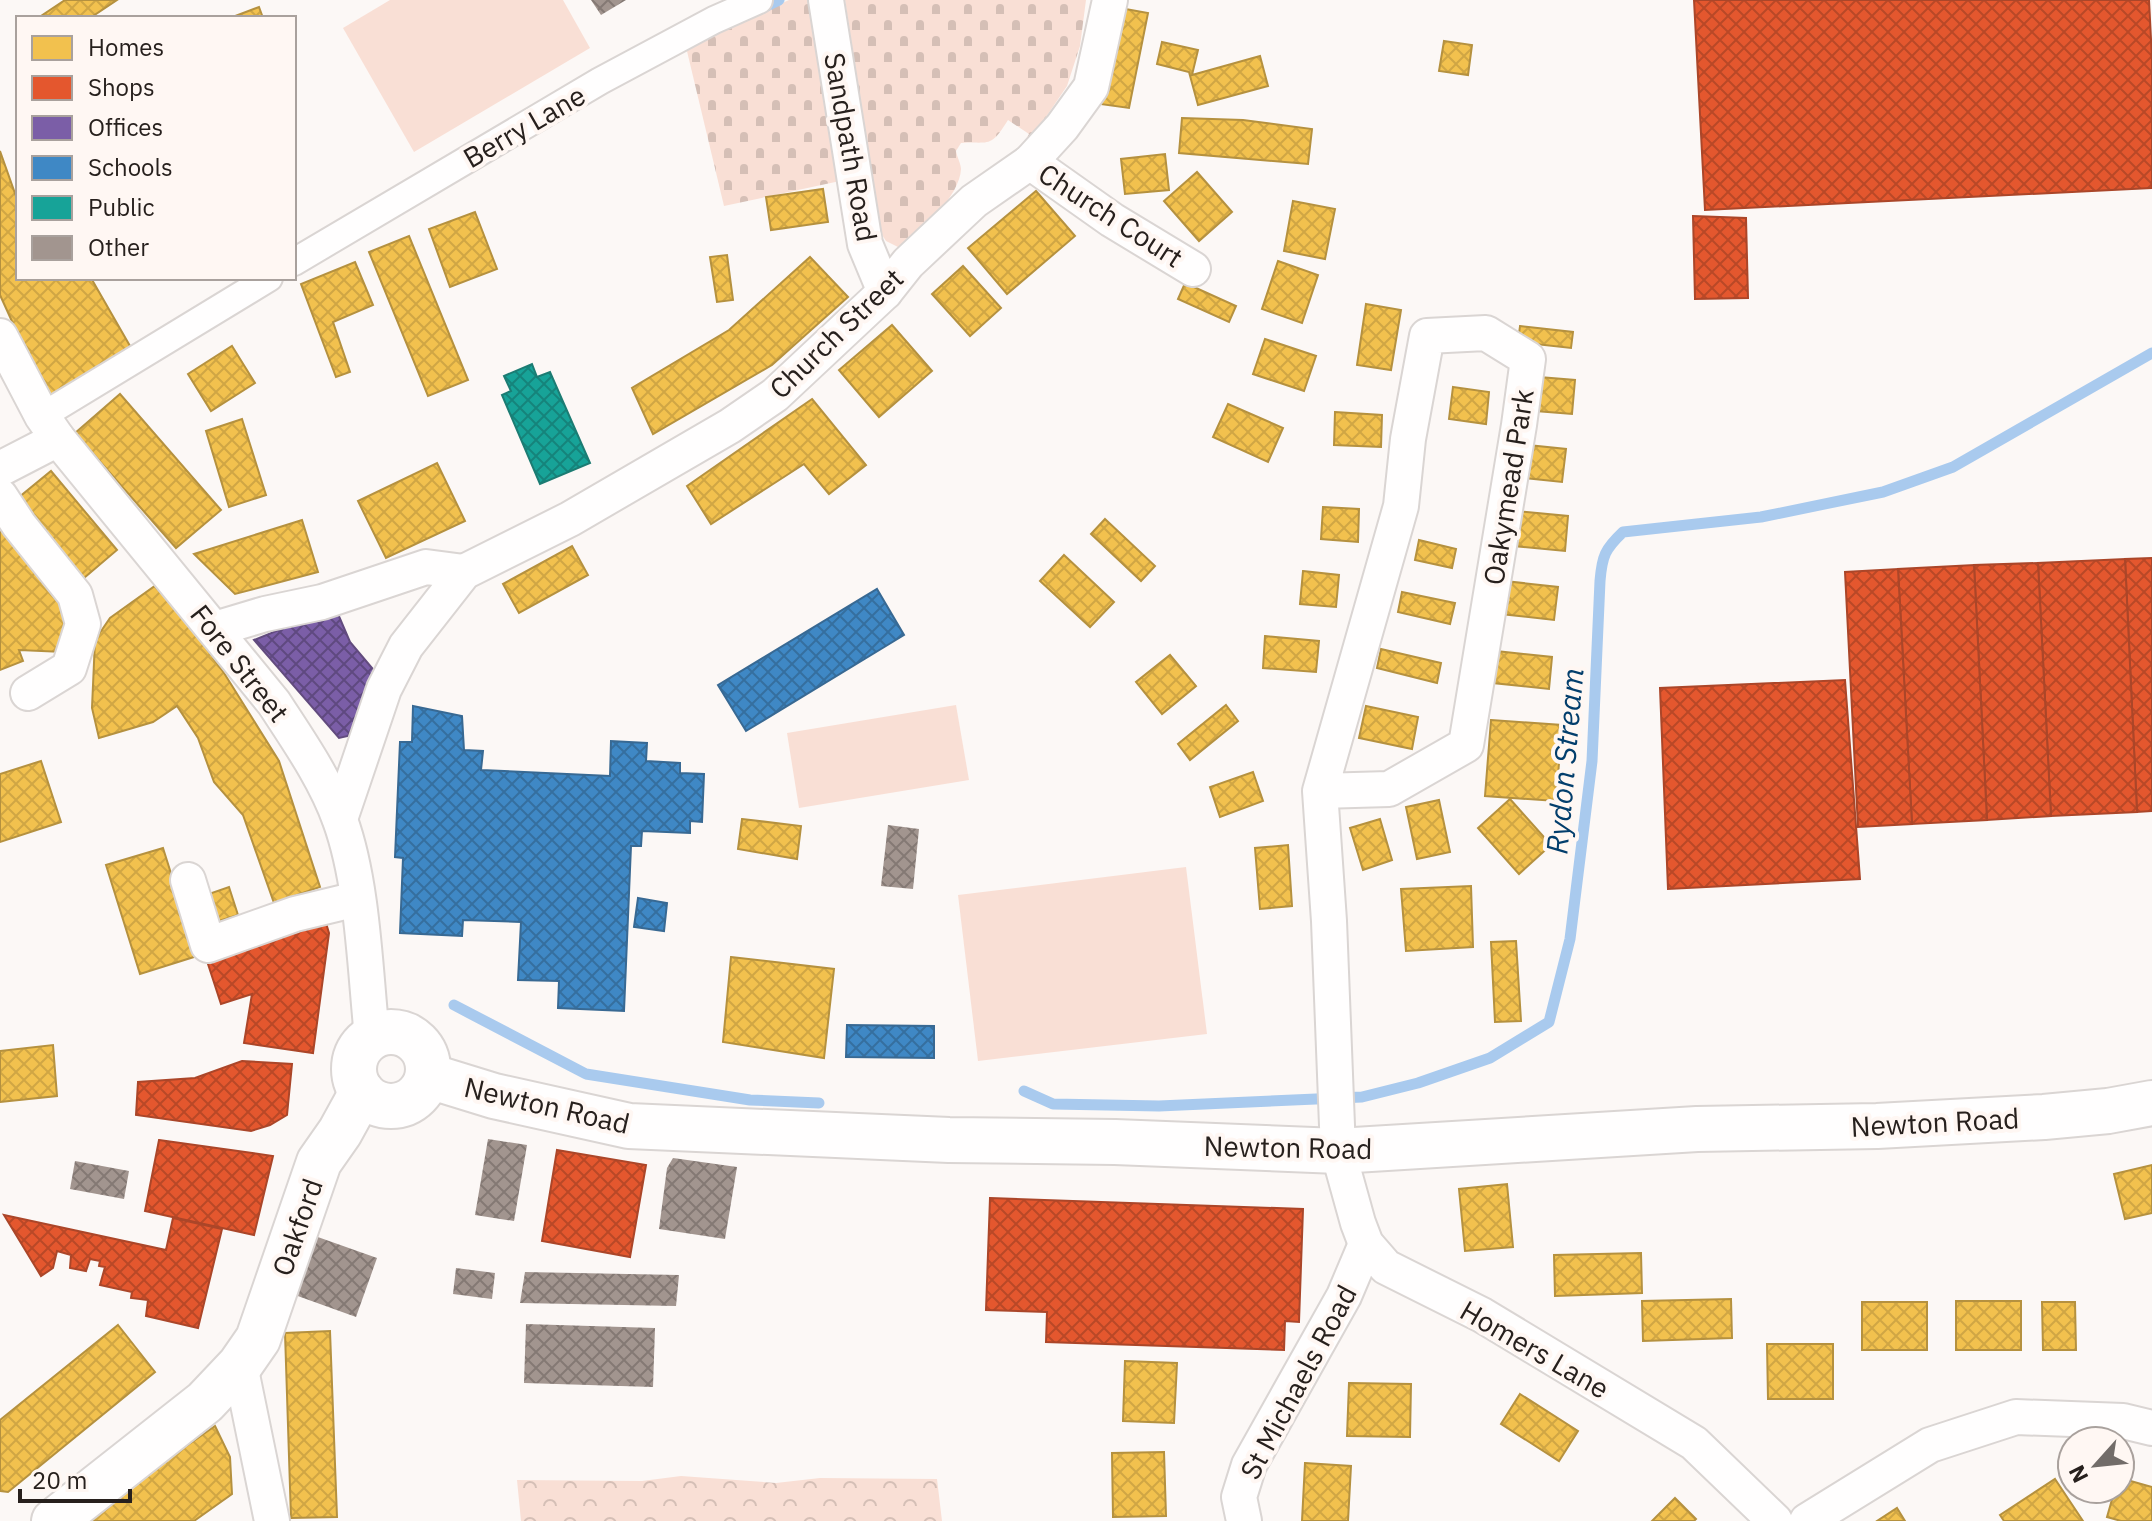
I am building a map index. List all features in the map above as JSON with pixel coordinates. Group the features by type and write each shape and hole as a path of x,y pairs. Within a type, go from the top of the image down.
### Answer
{"main road":[{"path":"383,1032 408,1035 425,1052 429,1076 417,1097 394,1107 382,1106 362,1092 354,1069 362,1045 372,1037 383,1032"},
{"name":"Newton Road","path":"429,1076 494,1096 629,1126 949,1140 1115,1142 1338,1133 1877,1126 2044,1117 2152,1103"},
{"name":"Oakford","path":"54,1521 205,1402 240,1365 258,1339 319,1162 362,1092"}],"street":[{"name":"Berry Lane","path":"296,261 600,81 714,20 759,0"},
{"name":"Sandpath Road","path":"826,0 865,244 885,292"},
{"name":"Church Street","path":"340,819 384,689 406,646 464,572 570,519 730,426 775,395 885,292 908,263 974,201 1030,162 1062,127 1091,87 1110,0"},
{"name":"Church Court","path":"1030,162 1112,220 1193,269"},
{"path":"0,469 50,428 266,280"},
{"name":"Oakymead Park","path":"1320,791 1389,789 1466,745 1528,359 1486,333 1427,336 1408,439 1401,506 1320,791 1338,1133"},
{"name":"Fore Street","path":"0,336 50,428 274,703 305,750 340,819 357,899 372,1037"},
{"path":"0,496 75,595 83,624 69,668 28,693"},
{"path":"215,629 322,602 426,567 464,572"},
{"path":"188,880 208,945 295,914 357,899"},
{"name":"Homers Lane","path":"1338,1133 1366,1244 1386,1267 1482,1315 1694,1443 1775,1521"},
{"name":"St Michaels Road","path":"1244,1521 1239,1497 1249,1465 1344,1296 1366,1244"},
{"path":"240,1365 272,1521"},
{"path":"1807,1521 1930,1445 2016,1417 2137,1425"}],"green space":[{"path":"390,0 563,0 590,48 414,152 343,28"},
{"path":"789,0 816,0 840,181 724,206 686,47"},
{"path":"845,0 1086,0 1080,46 1067,86 1027,145 1023,144 1029,134 1008,120 989,142 961,143 956,151 961,169 954,191 928,224 900,248 886,241 879,230"},
{"path":"956,705 969,780 799,808 787,733"},
{"path":"1186,867 1207,1034 978,1061 958,895"},
{"path":"681,1476 776,1483 820,1478 937,1479 942,1521 521,1521 517,1480 642,1481"}],"building: Homes":[{"path":"65,0 117,0 93,16 41,16"},
{"path":"1109,6 1148,13 1129,108 1093,103"},
{"path":"259,7 262,16 235,16"},
{"path":"1444,41 1472,45 1468,75 1439,71"},
{"path":"1162,42 1198,50 1192,75 1260,56 1268,86 1198,105 1189,72 1157,64"},
{"path":"1182,118 1243,120 1312,129 1308,164 1179,153"},
{"path":"0,151 16,196 16,280 92,280 134,353 50,405 0,295"},
{"path":"1165,154 1169,190 1125,194 1121,159"},
{"path":"1197,172 1232,212 1199,241 1164,201"},
{"path":"823,189 828,222 771,230 766,197"},
{"path":"1036,191 1075,236 1007,294 968,248"},
{"path":"1293,201 1335,209 1325,259 1284,251"},
{"path":"475,212 497,269 450,287 429,229"},
{"path":"409,236 468,380 428,396 369,252"},
{"path":"727,255 733,300 717,302 710,257"},
{"path":"810,257 848,297 772,365 653,434 632,388 729,330"},
{"path":"1278,261 1318,275 1302,323 1262,309"},
{"path":"355,262 373,305 333,322 350,372 336,377 301,284"},
{"path":"963,266 1001,308 970,336 932,294"},
{"path":"1185,283 1236,306 1229,322 1178,299"},
{"path":"1366,304 1401,310 1391,370 1357,365"},
{"path":"892,325 932,371 879,417 839,370"},
{"path":"1520,326 1573,332 1571,348 1518,342"},
{"path":"1265,339 1316,356 1304,391 1253,374"},
{"path":"232,346 255,383 211,411 188,374"},
{"path":"1539,377 1575,380 1572,414 1536,411"},
{"path":"1453,387 1489,392 1486,424 1449,419"},
{"path":"120,394 221,510 176,548 75,433"},
{"path":"812,399 866,465 829,494 804,464 711,524 687,486"},
{"path":"1228,404 1283,428 1268,462 1213,437"},
{"path":"1335,412 1382,415 1381,447 1334,445"},
{"path":"242,419 266,495 229,507 206,431"},
{"path":"1528,445 1566,449 1562,482 1525,478"},
{"path":"437,463 465,521 386,558 358,501"},
{"path":"51,471 117,550 78,583 12,503"},
{"path":"1323,507 1359,509 1358,542 1321,539"},
{"path":"1517,511 1568,516 1565,551 1514,546"},
{"path":"1105,519 1155,566 1141,581 1091,534"},
{"path":"302,520 318,572 235,594 194,554"},
{"path":"0,523 68,597 63,652 19,650 23,661 0,670"},
{"path":"1419,540 1456,549 1452,568 1415,560"},
{"path":"572,546 588,575 519,613 503,584"},
{"path":"1064,555 1114,602 1090,627 1040,581"},
{"path":"1303,571 1339,575 1336,607 1300,604"},
{"path":"1505,581 1558,587 1554,620 1501,614"},
{"path":"159,583 224,673 279,761 320,887 274,903 243,815 214,782 198,738 177,706 153,722 99,738 92,708 95,640 110,618"},
{"path":"1402,592 1455,603 1450,624 1398,612"},
{"path":"1265,636 1319,641 1316,672 1263,668"},
{"path":"1381,649 1441,663 1437,683 1377,668"},
{"path":"1496,651 1552,657 1549,689 1493,683"},
{"path":"1170,655 1196,686 1162,714 1136,682"},
{"path":"1226,705 1238,721 1190,760 1178,744"},
{"path":"1366,706 1418,717 1412,749 1359,738"},
{"path":"1491,720 1562,725 1556,801 1485,796"},
{"path":"41,761 61,822 0,842 0,774"},
{"path":"1253,772 1263,801 1220,817 1210,787"},
{"path":"1510,799 1551,845 1519,874 1478,828"},
{"path":"1439,800 1450,852 1417,859 1406,807"},
{"path":"742,819 801,826 797,859 738,849"},
{"path":"1380,819 1392,860 1363,870 1350,828"},
{"path":"1288,845 1292,906 1260,909 1255,848"},
{"path":"163,848 197,956 140,974 106,865"},
{"path":"1471,886 1473,947 1406,951 1401,889"},
{"path":"229,887 238,915 209,924 200,897"},
{"path":"1516,941 1521,1021 1495,1022 1491,942"},
{"path":"731,957 834,969 824,1058 723,1042"},
{"path":"53,1045 57,1096 0,1102 0,1051"},
{"path":"2152,1165 2152,1213 2125,1219 2114,1174"},
{"path":"1507,1184 1513,1247 1465,1251 1459,1189"},
{"path":"1641,1253 1642,1293 1555,1296 1554,1255"},
{"path":"1731,1299 1732,1338 1643,1341 1642,1301"},
{"path":"1956,1301 2021,1301 2021,1350 1956,1350"},
{"path":"1862,1302 1927,1302 1927,1350 1862,1350"},
{"path":"2042,1302 2075,1302 2076,1350 2043,1350"},
{"path":"118,1325 155,1372 8,1492 0,1491 0,1420"},
{"path":"330,1331 337,1517 291,1518 285,1333"},
{"path":"1767,1344 1833,1344 1833,1399 1768,1399"},
{"path":"1125,1361 1177,1363 1174,1423 1123,1421"},
{"path":"1349,1383 1411,1384 1410,1437 1347,1436"},
{"path":"1520,1394 1578,1431 1559,1461 1501,1424"},
{"path":"215,1426 230,1457 232,1494 194,1521 79,1521"},
{"path":"1164,1452 1166,1516 1113,1517 1112,1453"},
{"path":"1305,1463 1351,1466 1348,1521 1302,1521"},
{"path":"2055,1479 2056,1505 2072,1505 2083,1521 2004,1521 2000,1515"},
{"path":"2136,1482 2152,1487 2152,1521 2121,1521 2107,1517 2110,1505 2136,1505"},
{"path":"1675,1498 1696,1519 1694,1521 1652,1521"},
{"path":"1897,1508 1905,1521 1877,1521"}],"building: Shops":[{"path":"1694,0 2149,0 2152,188 1705,210"},
{"path":"1693,216 1746,218 1748,298 1695,299"},
{"path":"2152,558 2152,811 2137,812 2125,559"},
{"path":"2125,559 2137,812 2051,816 2038,563"},
{"path":"2038,563 2051,816 1987,820 1974,565"},
{"path":"1974,565 1987,820 1912,824 1898,569"},
{"path":"1898,569 1912,824 1858,827 1845,572"},
{"path":"1845,680 1860,879 1668,889 1660,688"},
{"path":"326,923 329,933 313,1053 244,1043 252,994 221,1004 207,961"},
{"path":"242,1061 292,1064 287,1115 251,1131 136,1115 138,1082 195,1078"},
{"path":"159,1140 273,1156 254,1235 145,1211"},
{"path":"557,1150 646,1165 630,1257 542,1241"},
{"path":"990,1198 1303,1209 1299,1322 1285,1321 1284,1350 1046,1342 1047,1312 986,1310"},
{"path":"4,1215 166,1250 173,1218 222,1229 198,1328 146,1316 148,1300 131,1298 132,1292 100,1285 105,1267 99,1266 100,1261 90,1259 86,1271 70,1268 71,1255 57,1251 53,1268 41,1276"}],"building: Offices":[{"path":"335,607 350,642 377,674 348,736 339,738 254,640"}],"building: Schools":[{"path":"877,589 904,635 746,731 718,685"},
{"path":"413,706 462,716 464,750 483,751 481,770 610,776 611,741 647,743 646,761 680,763 680,773 704,774 702,822 690,821 690,833 642,831 641,846 631,846 624,1011 558,1008 559,981 518,980 521,922 463,920 462,936 400,933 403,858 395,857 400,742 412,742"},
{"path":"638,898 667,903 664,931 634,927"},
{"path":"847,1025 934,1026 934,1058 846,1057"}],"building: Public":[{"path":"532,364 537,377 550,372 590,463 540,484 502,395 511,391 504,376"}],"building: Other":[{"path":"591,0 626,0 601,15"},
{"path":"888,825 919,829 913,889 881,886"},
{"path":"488,1139 527,1145 514,1221 475,1215"},
{"path":"673,1158 737,1167 725,1239 659,1229 667,1168"},
{"path":"75,1161 129,1171 124,1199 70,1189"},
{"path":"315,1236 377,1258 356,1317 295,1295"},
{"path":"456,1268 495,1273 492,1299 453,1294"},
{"path":"525,1272 679,1275 676,1306 520,1303"},
{"path":"526,1324 655,1328 653,1387 524,1383"}],"waterway":[{"path":"758,10 779,0"},
{"name":"Rydon Stream","path":"1024,1091 1053,1104 1159,1106 1362,1097 1418,1083 1490,1058 1549,1022 1570,939 1592,761 1601,572 1603,559 1612,543 1623,532 1761,517 1883,492 1953,467 2152,353"},
{"path":"454,1005 586,1074 750,1100 819,1103"}]}
